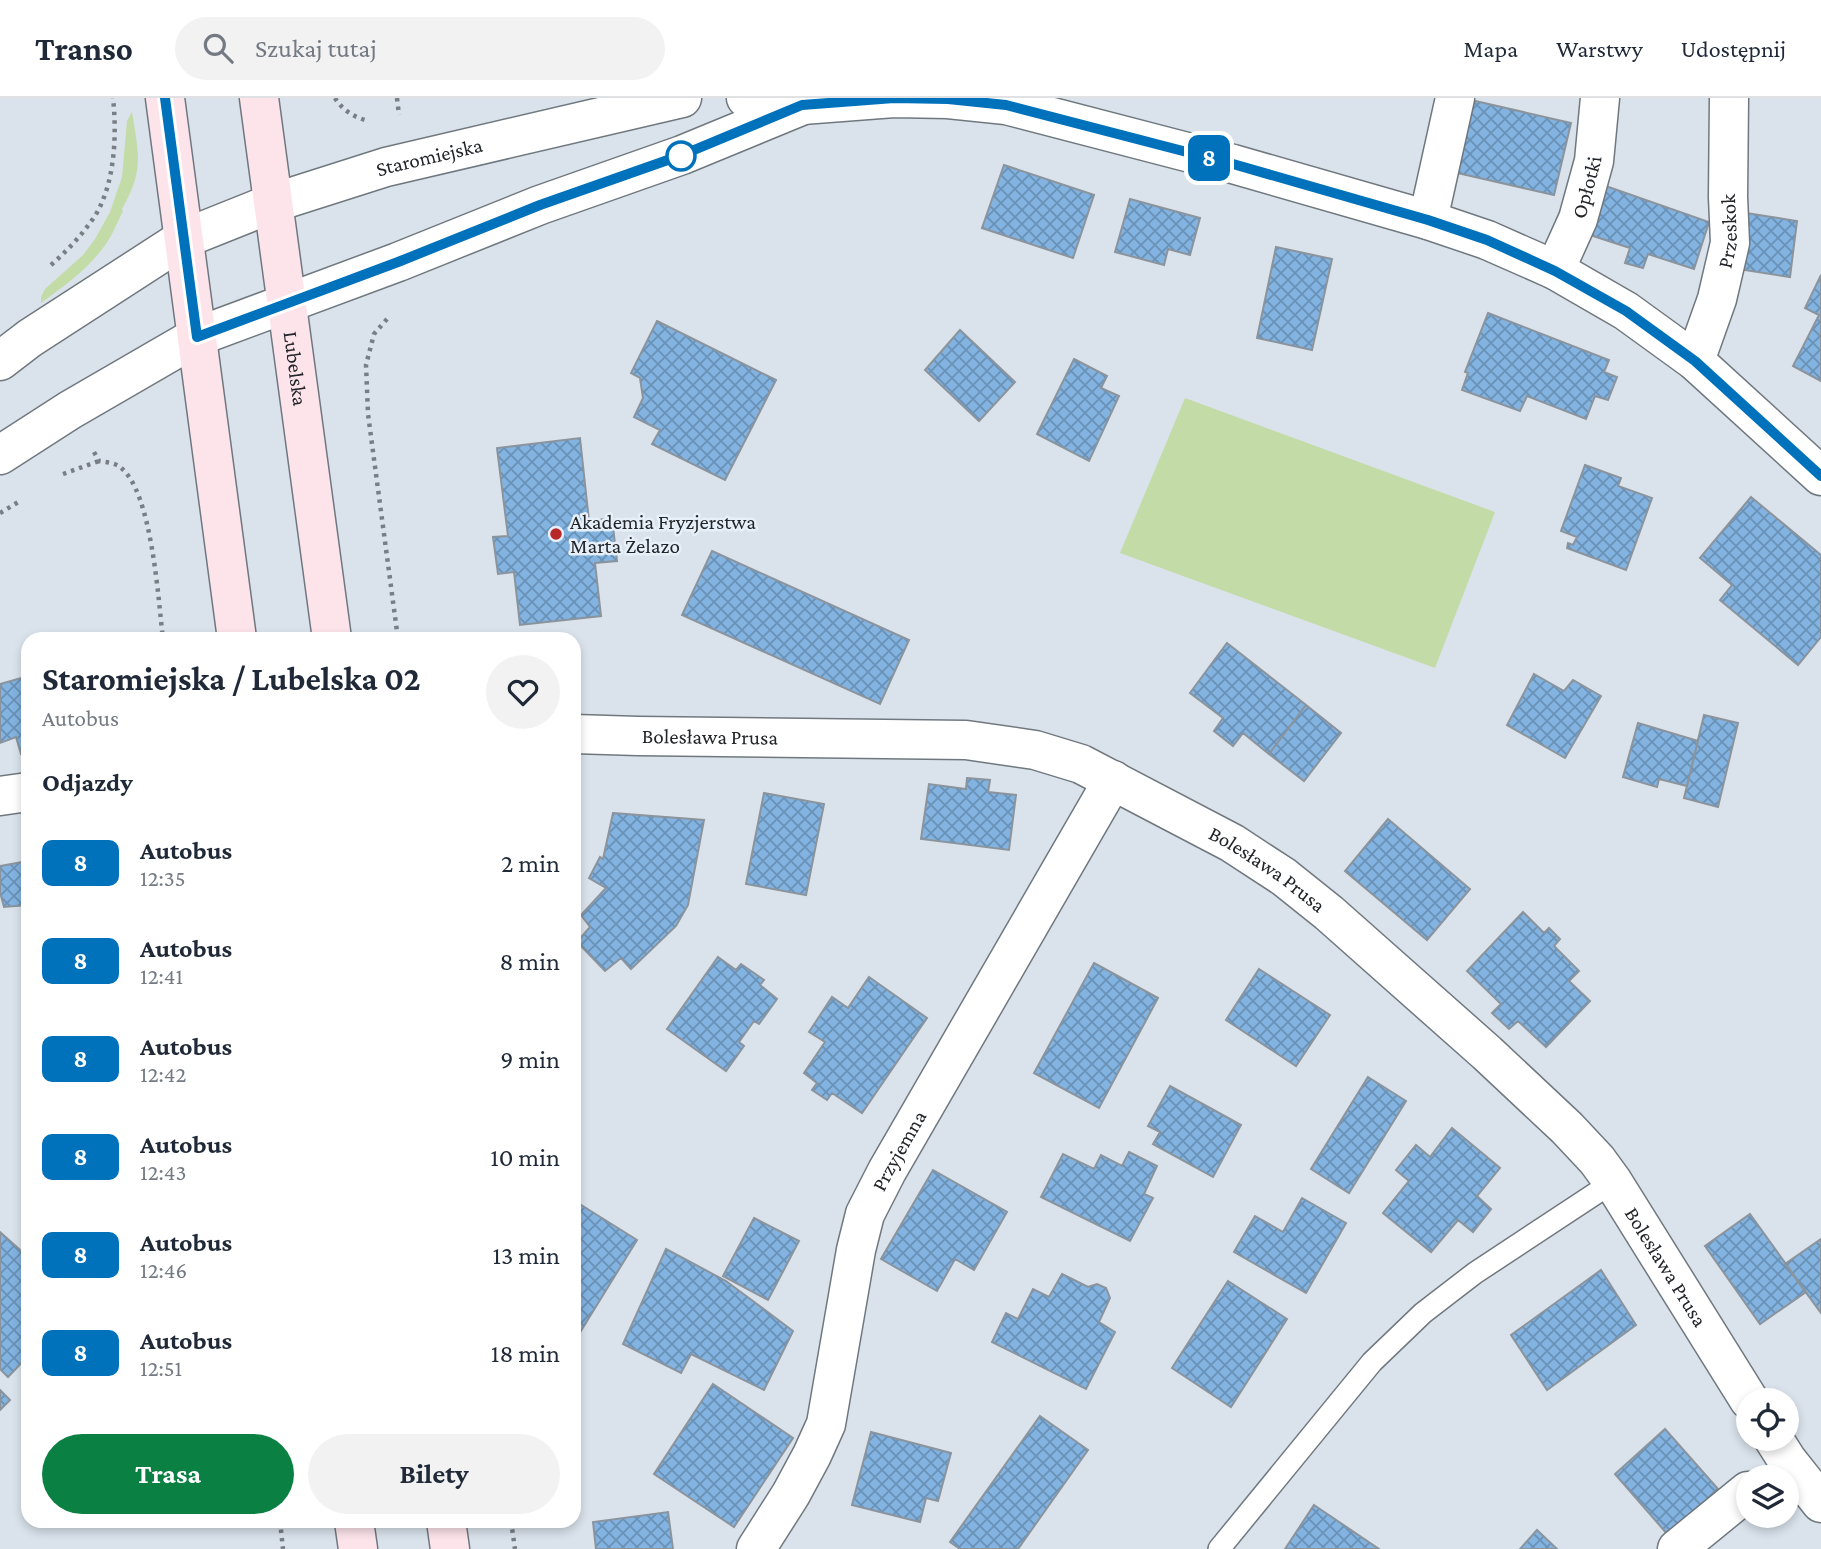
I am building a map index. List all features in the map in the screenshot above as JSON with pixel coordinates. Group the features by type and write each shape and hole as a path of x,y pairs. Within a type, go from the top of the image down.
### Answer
{"main road":[{"path":"165,98 236,632"},
{"name":"Lubelska","path":"259,98 331,632"},
{"path":"355,1528 358,1549"},
{"path":"447,1528 450,1549"}],"street":[{"name":"Staromiejska","path":"0,361 30,338 183,239 273,203 386,167 682,98"},
{"path":"746,98 802,101 948,99 1006,105 1233,164 1428,220 1487,240 1555,271 1626,311 1695,361 1821,476"},
{"path":"1428,220 1455,98"},
{"name":"Opłotki","path":"1555,271 1578,219 1594,160 1600,98"},
{"name":"Przeskok","path":"1695,361 1717,299 1730,243 1729,98"},
{"path":"0,455 70,410 197,337 398,262 540,205 682,155 802,101"},
{"name":"Bolesława Prusa","path":"581,734 966,740 1035,750 1081,764 1232,843 1284,877 1329,913 1487,1053 1597,1160 1614,1182 1742,1388"},
{"name":"Przyjemna","path":"756,1549 796,1484 826,1424 856,1250 865,1214 887,1171 1113,780"},
{"path":"0,796 21,793"},
{"path":"1775,1459 1821,1503"},
{"path":"1676,1549 1736,1501"}],"lane":[{"path":"1219,1549 1372,1362 1423,1313 1475,1273 1614,1182"}],"path":[{"path":"45,270 73,245 96,214 110,174 114,146 114,98"},
{"path":"335,98 340,106 359,119 380,123"},
{"path":"397,98 399,119"},
{"path":"389,316 374,334 366,365 368,414 397,632"},
{"path":"54,480 98,458 118,465 130,477 146,516 162,632"},
{"path":"0,513 22,500"},
{"path":"281,1528 283,1549"},
{"path":"512,1528 515,1549"}],"green space":[{"path":"132,112 137,173 123,211 111,236 97,256 61,289 41,303 45,289 83,255 110,212 122,177 127,121"},
{"path":"1185,398 1495,512 1435,668 1120,553"}],"building":[{"path":"1471,100 1571,123 1554,195 1453,172"},
{"path":"1004,165 1094,195 1073,258 982,228"},
{"path":"1600,184 1709,222 1694,269 1648,254 1643,268 1625,263 1630,248 1584,233"},
{"path":"1130,199 1200,218 1190,255 1168,249 1164,265 1115,252"},
{"path":"1746,213 1797,221 1790,277 1738,269"},
{"path":"1276,247 1332,259 1312,350 1257,338"},
{"path":"1821,275 1821,381 1793,366 1819,315 1805,308"},
{"path":"1488,313 1609,360 1604,372 1617,377 1608,400 1595,396 1586,419 1527,396 1520,411 1462,390 1468,373 1465,372"},
{"path":"657,321 776,380 725,480 652,444 660,430 634,417 643,398 640,378 631,373"},
{"path":"960,330 1015,382 979,421 925,370"},
{"path":"1074,359 1107,376 1101,388 1119,396 1089,461 1037,434"},
{"path":"580,438 589,521 612,518 617,561 595,563 601,616 520,625 514,572 498,574 493,537 508,536 497,448"},
{"path":"1585,465 1621,478 1618,486 1652,498 1626,570 1567,548 1568,543 1573,545 1577,537 1561,531"},
{"path":"1751,497 1821,555 1821,637 1798,665 1720,600 1732,585 1700,558"},
{"path":"712,551 909,640 880,704 682,615"},
{"path":"1227,643 1306,705 1269,754 1243,733 1233,746 1214,731 1223,718 1190,693"},
{"path":"1534,674 1564,691 1573,680 1601,696 1565,758 1507,725"},
{"path":"21,678 21,754 16,737 0,743 0,684"},
{"path":"1306,705 1341,733 1304,781 1269,754"},
{"path":"1704,715 1738,723 1718,807 1684,798"},
{"path":"1638,723 1698,741 1687,786 1659,779 1657,787 1623,777"},
{"path":"967,778 990,780 988,792 1016,795 1009,850 921,839 929,784 966,789"},
{"path":"764,793 824,804 806,895 746,884"},
{"path":"613,813 704,820 688,905 676,926 631,969 621,958 605,971 581,946 581,937 590,927 581,915 606,888 589,878 600,857 603,859"},
{"path":"1388,819 1470,889 1427,940 1345,871"},
{"path":"21,862 21,906 4,907 0,892 0,866"},
{"path":"1523,912 1544,933 1549,928 1560,939 1554,946 1579,971 1569,981 1590,1001 1546,1047 1518,1021 1509,1029 1492,1013 1501,1004 1467,971"},
{"path":"718,957 736,970 741,964 764,980 760,985 777,999 759,1024 754,1021 739,1042 744,1046 726,1071 667,1029"},
{"path":"1094,963 1158,998 1099,1108 1034,1073"},
{"path":"1259,969 1330,1015 1296,1066 1226,1020"},
{"path":"869,977 927,1018 862,1113 832,1093 827,1100 812,1090 817,1083 804,1073 825,1042 809,1032 832,997 848,1008"},
{"path":"1368,1077 1406,1101 1349,1193 1311,1169"},
{"path":"1170,1086 1241,1125 1213,1177 1153,1144 1160,1132 1148,1126"},
{"path":"1452,1128 1500,1168 1477,1196 1491,1209 1473,1232 1458,1220 1431,1252 1383,1213 1409,1181 1396,1170 1416,1145 1430,1157"},
{"path":"1129,1152 1157,1166 1144,1194 1153,1198 1130,1241 1041,1197 1063,1154 1094,1169 1101,1155 1122,1166"},
{"path":"933,1170 1007,1212 974,1270 955,1259 937,1291 881,1259"},
{"path":"1302,1198 1346,1223 1306,1293 1234,1252 1255,1216 1283,1232"},
{"path":"581,1205 637,1240 581,1331"},
{"path":"1750,1214 1806,1292 1760,1324 1705,1246"},
{"path":"754,1218 799,1241 768,1300 723,1276"},
{"path":"0,1232 21,1251 21,1363 8,1377 0,1369"},
{"path":"1821,1239 1821,1313 1785,1264"},
{"path":"666,1249 726,1281 793,1331 764,1390 691,1354 681,1373 623,1344"},
{"path":"1601,1270 1636,1325 1547,1390 1511,1335"},
{"path":"1062,1274 1088,1287 1097,1284 1106,1288 1110,1298 1099,1322 1115,1332 1086,1389 992,1342 1006,1313 1018,1319 1033,1289 1049,1297"},
{"path":"1228,1281 1287,1319 1231,1407 1172,1368"},
{"path":"713,1384 793,1438 734,1527 654,1474"},
{"path":"0,1390 10,1400 0,1410"},
{"path":"1040,1416 1088,1450 1018,1549 960,1549 950,1542"},
{"path":"1665,1429 1718,1489 1668,1535 1615,1474"},
{"path":"871,1432 951,1453 938,1501 926,1498 920,1522 852,1505"},
{"path":"1314,1505 1379,1549 1285,1549"},
{"path":"668,1512 673,1549 596,1549 593,1522"},
{"path":"1537,1530 1557,1549 1520,1549"}],"bus line":[{"name":"8","path":"165,98 197,337 398,262 540,205 682,155 802,105 894,98 948,99 1006,105 1233,164 1428,220 1487,240 1555,271 1626,311 1695,361 1821,476"}],"place":[{"name":"Akademia Fryzjerstwa Marta Żelazo","path":"556,534"}]}
